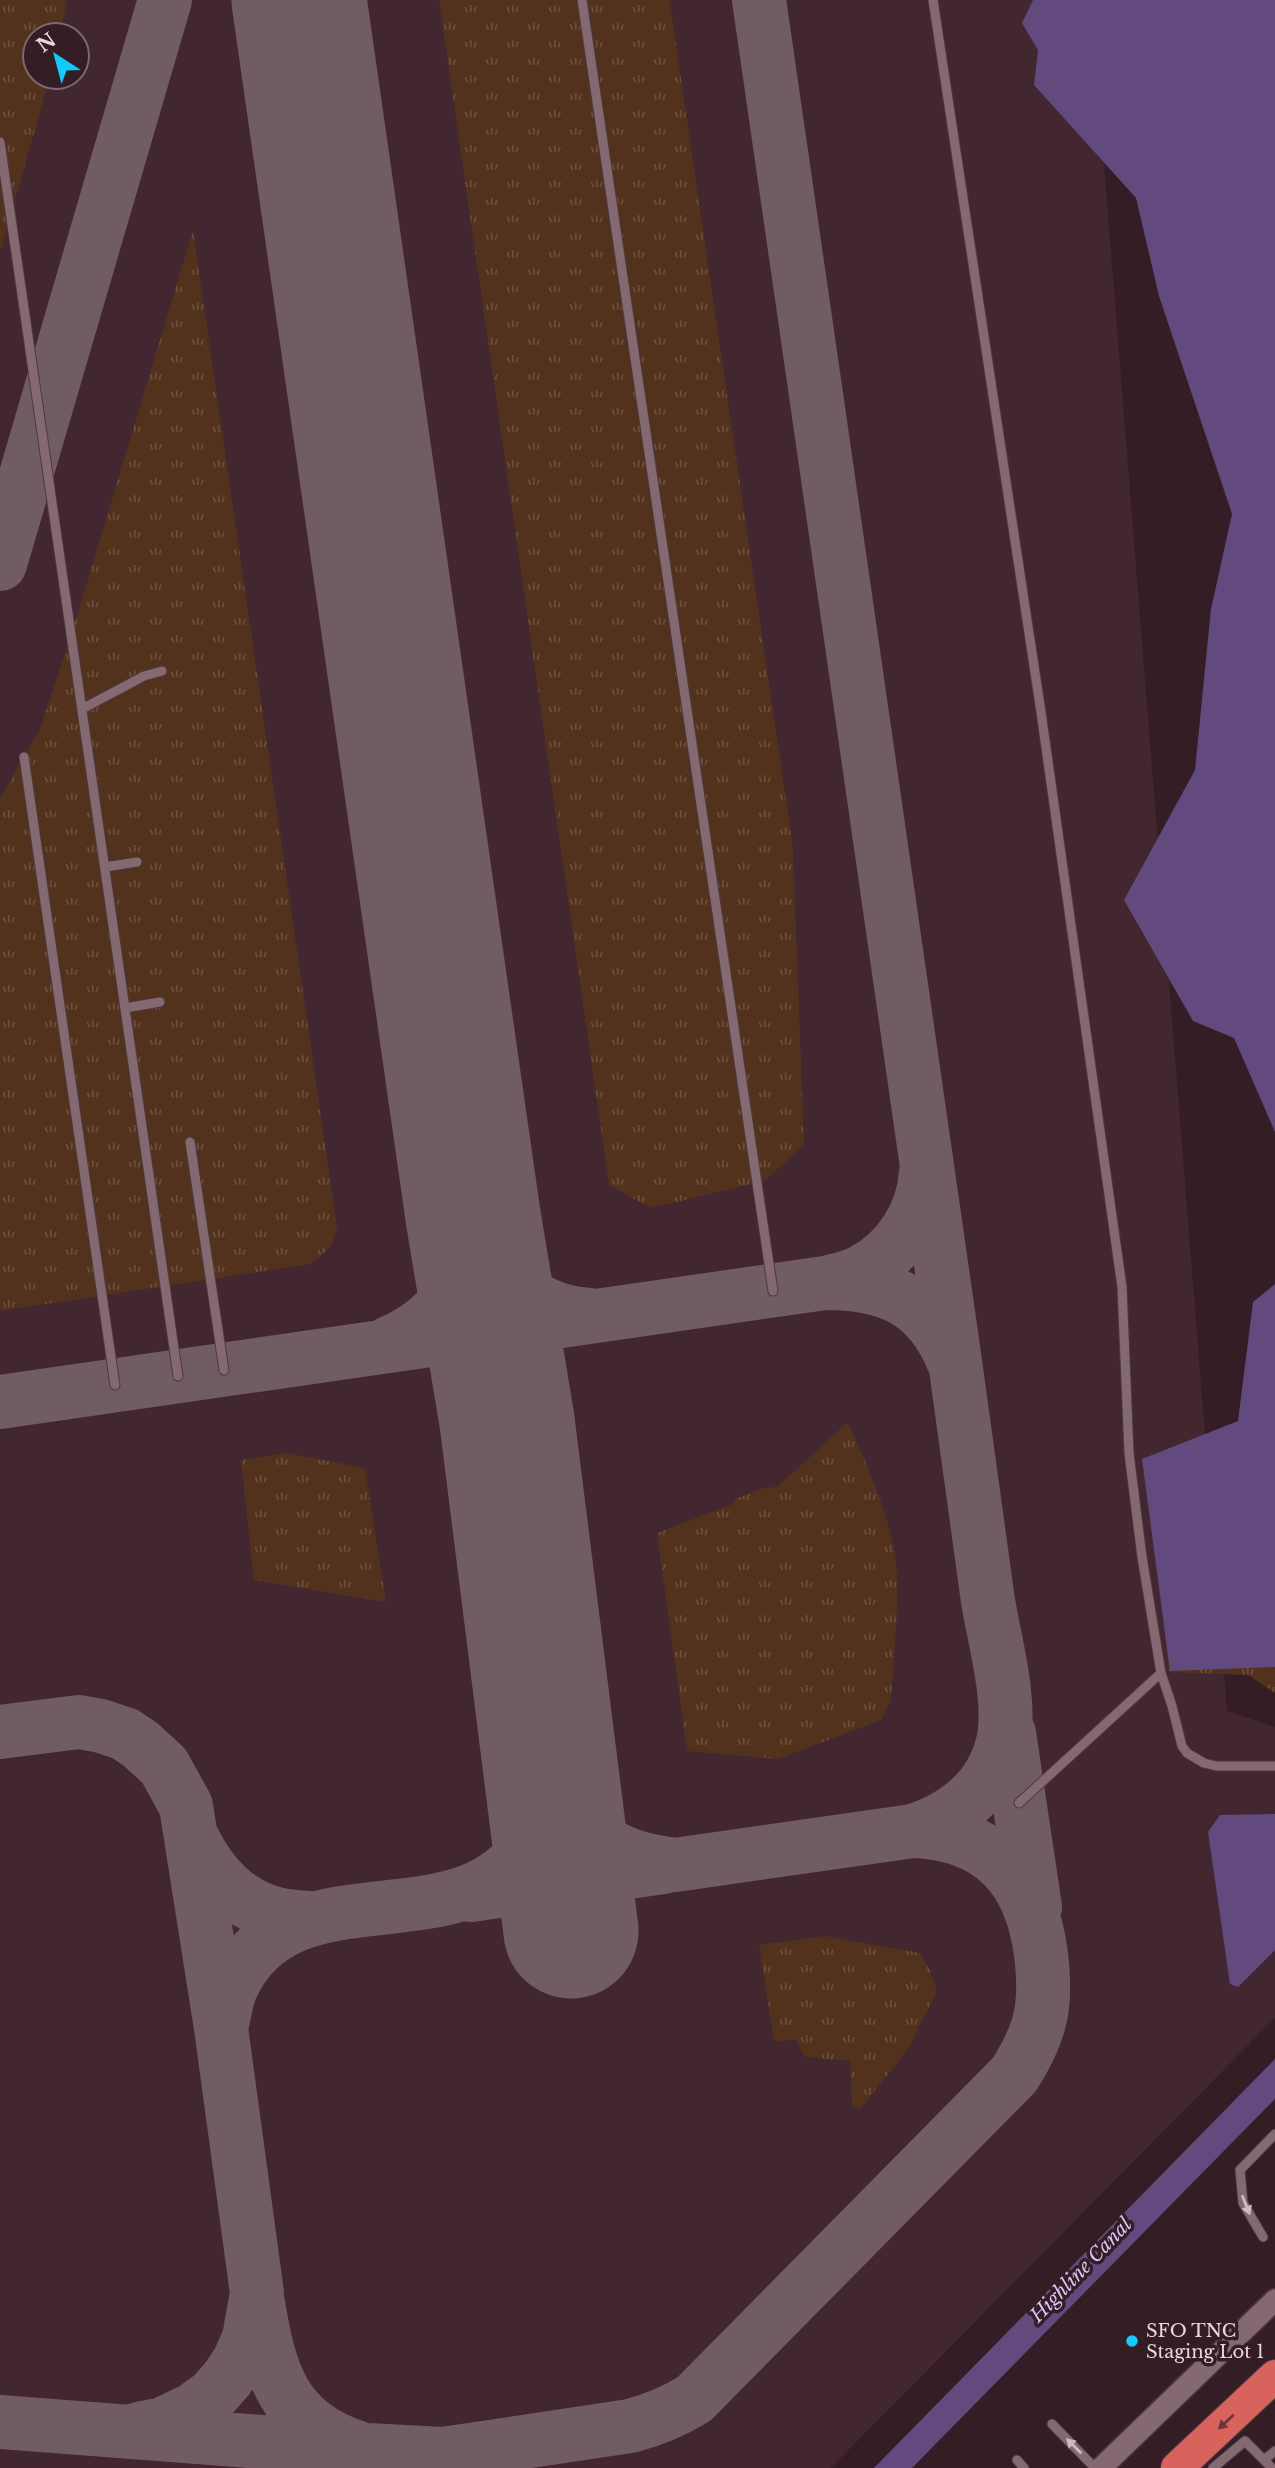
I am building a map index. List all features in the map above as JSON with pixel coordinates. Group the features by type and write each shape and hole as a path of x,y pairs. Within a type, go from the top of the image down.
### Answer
{"highway":[{"path":"1177,2468 1275,2376"}],"street":[{"path":"1101,2468 1275,2300"}],"lane":[{"path":"582,0 773,1291"},
{"path":"933,0 1041,712 1122,1287 1129,1453 1142,1557 1161,1673 1182,1746 1194,1759 1216,1766 1275,1766"},
{"path":"0,142 178,1376"},
{"path":"82,709 144,676 162,671"},
{"path":"24,757 115,1385"},
{"path":"105,867 137,862"},
{"path":"125,1008 160,1002"},
{"path":"190,1142 224,1370"},
{"path":"1020,1803 1161,1673"},
{"path":"1264,2237 1243,2203 1240,2170 1275,2134"},
{"path":"1052,2424 1095,2468"},
{"path":"1213,2468 1245,2441 1272,2468"},
{"path":"1265,2459 1275,2451"},
{"path":"1017,2460 1024,2468"}],"shaded area":[{"path":"0,0 1091,0 1227,1711 1275,1727 1275,2018 831,2468 0,2468"}],"green space":[{"path":"0,0 67,0 63,21 21,21 21,91 46,91 0,252"},
{"path":"439,0 669,0 670,3 793,848 804,1145 764,1181 651,1208 609,1185"},
{"path":"193,230 337,1227 331,1247 311,1264 0,1311 0,798 40,729 71,636"},
{"path":"848,1422 882,1503 895,1555 897,1608 891,1701 881,1720 778,1759 687,1751 657,1533 733,1504 734,1499 763,1488 777,1487"},
{"path":"287,1453 365,1468 386,1602 254,1580 241,1460"},
{"path":"1162,1606 1275,1649 1275,1693 1248,1675 1169,1672"},
{"path":"825,1936 920,1953 937,1991 909,2048 860,2109 852,2106 850,2061 805,2057 796,2040 774,2041 759,1945"}],"water":[{"path":"1033,0 1275,0 1275,1132 1234,1038 1193,1021 1124,900 1195,770 1211,609 1232,514 1159,296 1136,198 1034,85 1038,50 1022,23"},
{"path":"1275,1284 1275,1667 1170,1671 1142,1459 1238,1421 1253,1302"},
{"path":"1275,1814 1275,1950 1238,1987 1230,1984 1208,1832 1220,1815"},
{"name":"Highline Canal","path":"1275,2059 1275,2099 912,2468 874,2468"}],"taxiway":[{"path":"0,564 165,0"},
{"path":"759,0 906,1010 988,1601 1004,1690 1003,1742 990,1774 970,1799 957,1809 944,1818 913,1831"},
{"path":"825,1283 861,1272 875,1264 898,1243 915,1216 926,1171"},
{"path":"473,1216 492,1254 516,1284 548,1305 567,1312 590,1315"},
{"path":"389,1343 425,1322 452,1292 464,1266 473,1216"},
{"path":"0,1402 825,1283 868,1287 903,1299 918,1309 931,1323 943,1339 953,1360"},
{"path":"0,1732 79,1722 125,1734 164,1766 186,1806 221,2028 257,2293 249,2338 227,2379 212,2396 194,2409 163,2424 139,2429"},
{"path":"1009,1733 1035,1907"},
{"path":"221,2027 232,1986 258,1949 291,1927 330,1915 455,1896 492,1880 523,1852 529,1843 542,1814 552,1772"},
{"path":"0,2422 443,2454 630,2426 647,2421 694,2399 1014,2075 1031,2045 1040,2017 1043,1988 1041,1954 1036,1927 1017,1882 1003,1865 986,1851 941,1834 913,1831 675,1865 650,1861 613,1848 599,1838 576,1811 552,1772"},
{"path":"193,1839 208,1865 238,1896 263,1910 311,1918"},
{"path":"471,1895 663,1867"},
{"path":"258,2303 268,2351 284,2392 311,2424 331,2437 356,2447"}],"runway":[{"path":"299,0 473,1216 507,1421 571,1931"}],"place":[{"name":"SFO TNC Staging Lot 1","path":"1132,2341"}]}
